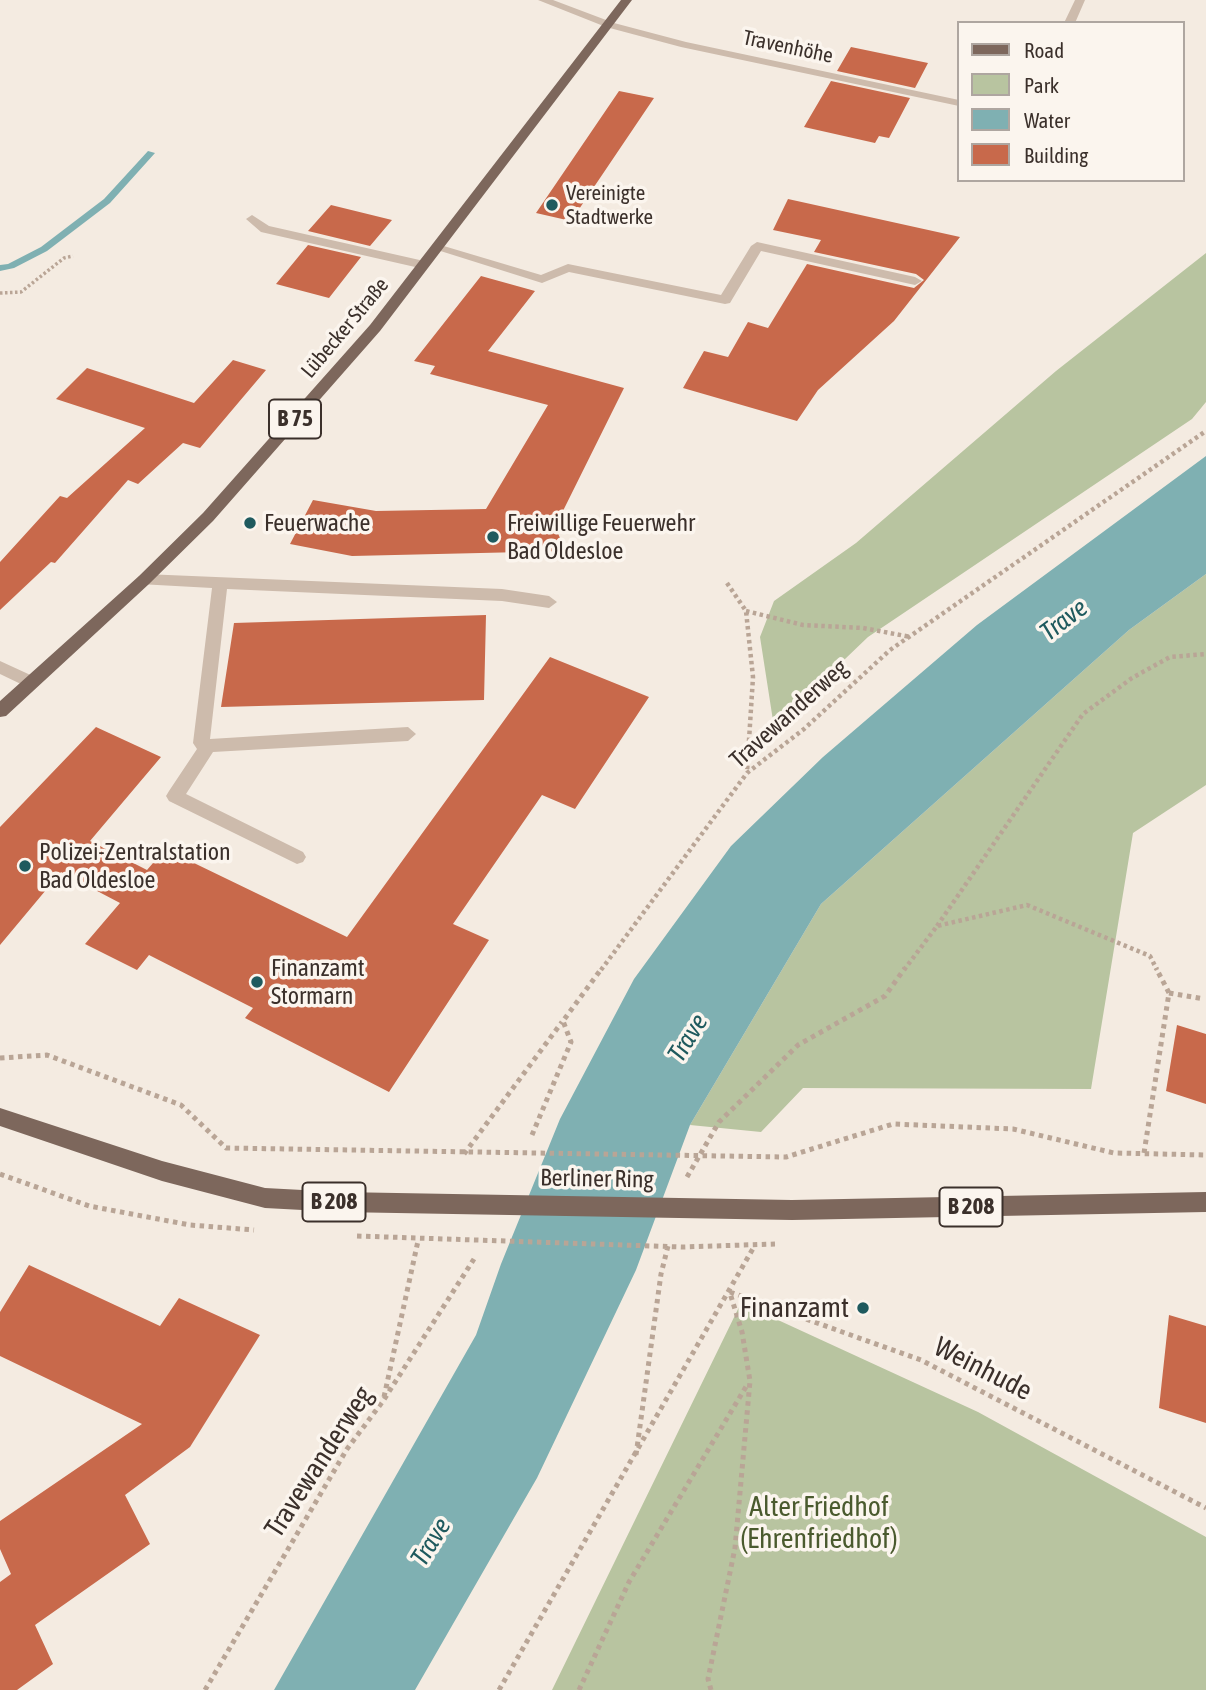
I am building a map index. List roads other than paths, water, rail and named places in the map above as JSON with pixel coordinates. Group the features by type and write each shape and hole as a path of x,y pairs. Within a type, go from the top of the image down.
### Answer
{"main road":[{"name":"Lübecker Straße","path":"0,711 144,580 216,508 375,328 627,0"},
{"name":"Berliner Ring","path":"0,1117 162,1171 265,1198 340,1202 792,1210 1206,1202"}],"street":[{"name":"Travenhöhe","path":"542,0 610,25 685,45 958,103"},
{"path":"1070,21 1080,0"},
{"path":"252,219 265,229 424,265"},
{"path":"437,248 542,279 568,268 724,300 757,246 915,281"},
{"path":"144,580 502,595 549,602"},
{"path":"220,583 201,743 208,746 408,734"},
{"path":"0,667 30,682"},
{"path":"208,746 175,796 297,857"}],"water":[{"name":"Trave","path":"1206,456 1206,574 1129,630 821,904 690,1125 636,1270 537,1478 415,1690 274,1690 476,1335 501,1264 560,1119 634,979 731,846 823,757 977,625"}],"waterway":[{"path":"0,268 11,266 44,249 107,201 151,153"}],"place":[{"name":"Vereinigte Stadtwerke","path":"552,205"},
{"name":"Feuerwache","path":"250,523"},
{"name":"Freiwillige Feuerwehr Bad Oldesloe","path":"493,537"},
{"name":"Polizei-Zentralstation Bad Oldesloe","path":"25,866"},
{"name":"Finanzamt Stormarn","path":"257,982"},
{"name":"Finanzamt","path":"863,1308"}],"park label":[{"name":"Alter Friedhof (Ehrenfriedhof)","path":"819,1523"}]}
